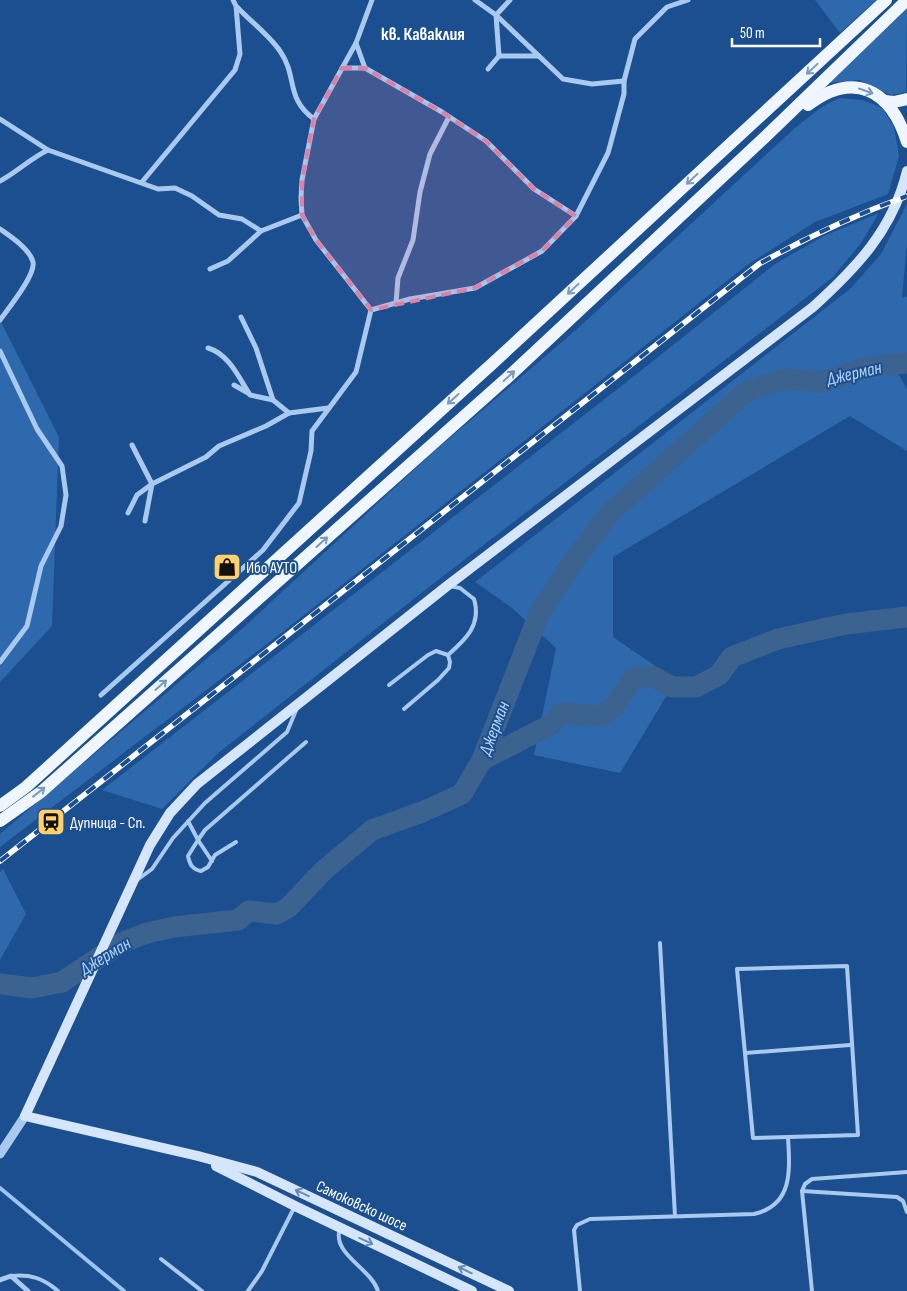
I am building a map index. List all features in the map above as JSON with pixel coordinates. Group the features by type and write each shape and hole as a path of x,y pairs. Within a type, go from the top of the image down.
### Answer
{"main road":[{"path":"0,806 26,787 456,396 886,0"},
{"path":"0,822 41,792 500,384 764,138 907,0"},
{"path":"764,138 821,95 843,87 866,90 884,101 898,118 907,142"},
{"path":"884,101 894,102 907,98"},
{"path":"25,1116 66,1021 150,845 170,813 197,784 446,586 813,307 871,249 895,206 907,171"},
{"name":"Самоковско шосе","path":"25,1116 198,1156 256,1172 509,1291"},
{"name":"Самоковско шосе","path":"198,1156 295,1206 472,1291"}],"street":[{"path":"233,0 236,6 281,52 291,76 295,98 302,110 314,119"},
{"path":"371,310 316,240 302,215 302,180 314,119 356,43 372,0"},
{"path":"475,0 496,15 563,79 592,84 624,81"},
{"path":"488,69 499,56 496,15 510,0"},
{"path":"371,310 396,303 475,288 542,250 576,216 608,152 624,94 624,81 635,39 667,7 688,0"},
{"path":"142,182 236,70 240,54 236,6"},
{"path":"356,43 365,68"},
{"path":"499,56 540,56"},
{"path":"342,68 365,68 449,117 486,141 534,189 576,216"},
{"path":"396,303 398,278 413,240 420,192 430,154 449,117"},
{"path":"0,119 48,150 158,188 175,188 192,196 219,215 242,219 260,231"},
{"path":"0,181 19,171 38,155 48,150"},
{"path":"210,269 228,261 260,231 302,215"},
{"path":"0,229 19,244 33,261 33,271 0,320"},
{"path":"101,695 263,550 299,503 311,452 312,431 328,408 346,388 356,372 371,310"},
{"path":"241,317 256,348 273,400"},
{"path":"208,348 217,350 226,358 250,395"},
{"path":"0,351 37,429 62,466 66,495 61,526 41,566 27,626 0,662"},
{"path":"234,385 250,395 273,400 289,413"},
{"path":"128,513 137,495 152,484 206,457 220,446 266,426 289,413 328,408"},
{"path":"132,445 152,484 145,521"},
{"path":"0,1154 25,1116"},
{"path":"0,1280 11,1276 28,1291"}],"lane":[{"path":"446,586 460,588 467,592 474,599 476,612 469,636 448,655"},
{"path":"389,685 428,655 436,651 448,655"},
{"path":"404,709 449,668 448,655"},
{"path":"127,890 152,869 173,838 205,803 287,732 300,701"},
{"path":"236,842 215,855 208,867 201,871 194,870 189,864 188,856 205,830 306,742"},
{"path":"188,821 212,860"},
{"path":"660,943 675,1216"},
{"path":"847,966 850,1045 858,1135 753,1138 737,969 847,966"},
{"path":"745,1053 850,1045"},
{"path":"580,1291 574,1230 577,1225 590,1219 754,1214 773,1207 785,1192 790,1166 788,1137"},
{"path":"812,1291 802,1191 805,1184 812,1179 907,1172"},
{"path":"802,1191 897,1196 903,1201 907,1212"},
{"path":"248,1291 262,1271 295,1206"},
{"path":"340,1228 337,1236 341,1247 375,1282 378,1291"},
{"path":"161,1259 202,1291"},
{"path":"11,1276 26,1274 40,1278 58,1291"}],"highlighted area":[{"path":"342,68 365,68 442,112 486,141 534,189 576,216 542,251 475,288 371,310 316,240 302,215 302,180 314,119"}],"shaded area":[{"path":"815,0 876,0 840,33"},
{"path":"907,9 906,92 891,95 859,80 829,83"},
{"path":"839,98 863,100 882,108 894,127 899,156 888,194 815,222 747,265 280,634 0,847 0,834 243,628 430,455 576,330 796,127 822,107"},
{"path":"907,204 907,243 902,298 907,296 907,374 897,366 895,368 907,389 907,451 850,416 613,557 613,637 676,680 620,773 534,755 556,648 512,608 475,582 850,289 881,254"},
{"path":"879,213 861,243 833,277 425,590 217,754 162,809 102,790 624,384 775,264 824,236"},
{"path":"0,320 59,437 52,626 0,682"},
{"path":"3,869 26,914 0,960 0,872"}],"waterway":[{"name":"Джерман","path":"0,984 32,988 62,982 121,943 147,933 174,927 238,920 249,911 277,914 289,907 323,871 372,830 422,812 462,794 482,760 539,614 572,563 610,513 747,391 785,379 823,382 869,367 907,363"},
{"path":"482,760 552,724 561,713 601,716 614,707 633,678 652,676 672,687 696,687 719,675 732,657 778,639 846,624 907,617"},
{"path":"0,1188 124,1291"}],"railway":[{"path":"0,861 759,264 832,227 907,196"}],"place":[{"name":"Ибо АУТО","path":"227,567"},
{"name":"Дупница - Сп.","path":"51,822"}],"district":[{"name":"кв. Каваклия","path":"423,34"}]}
